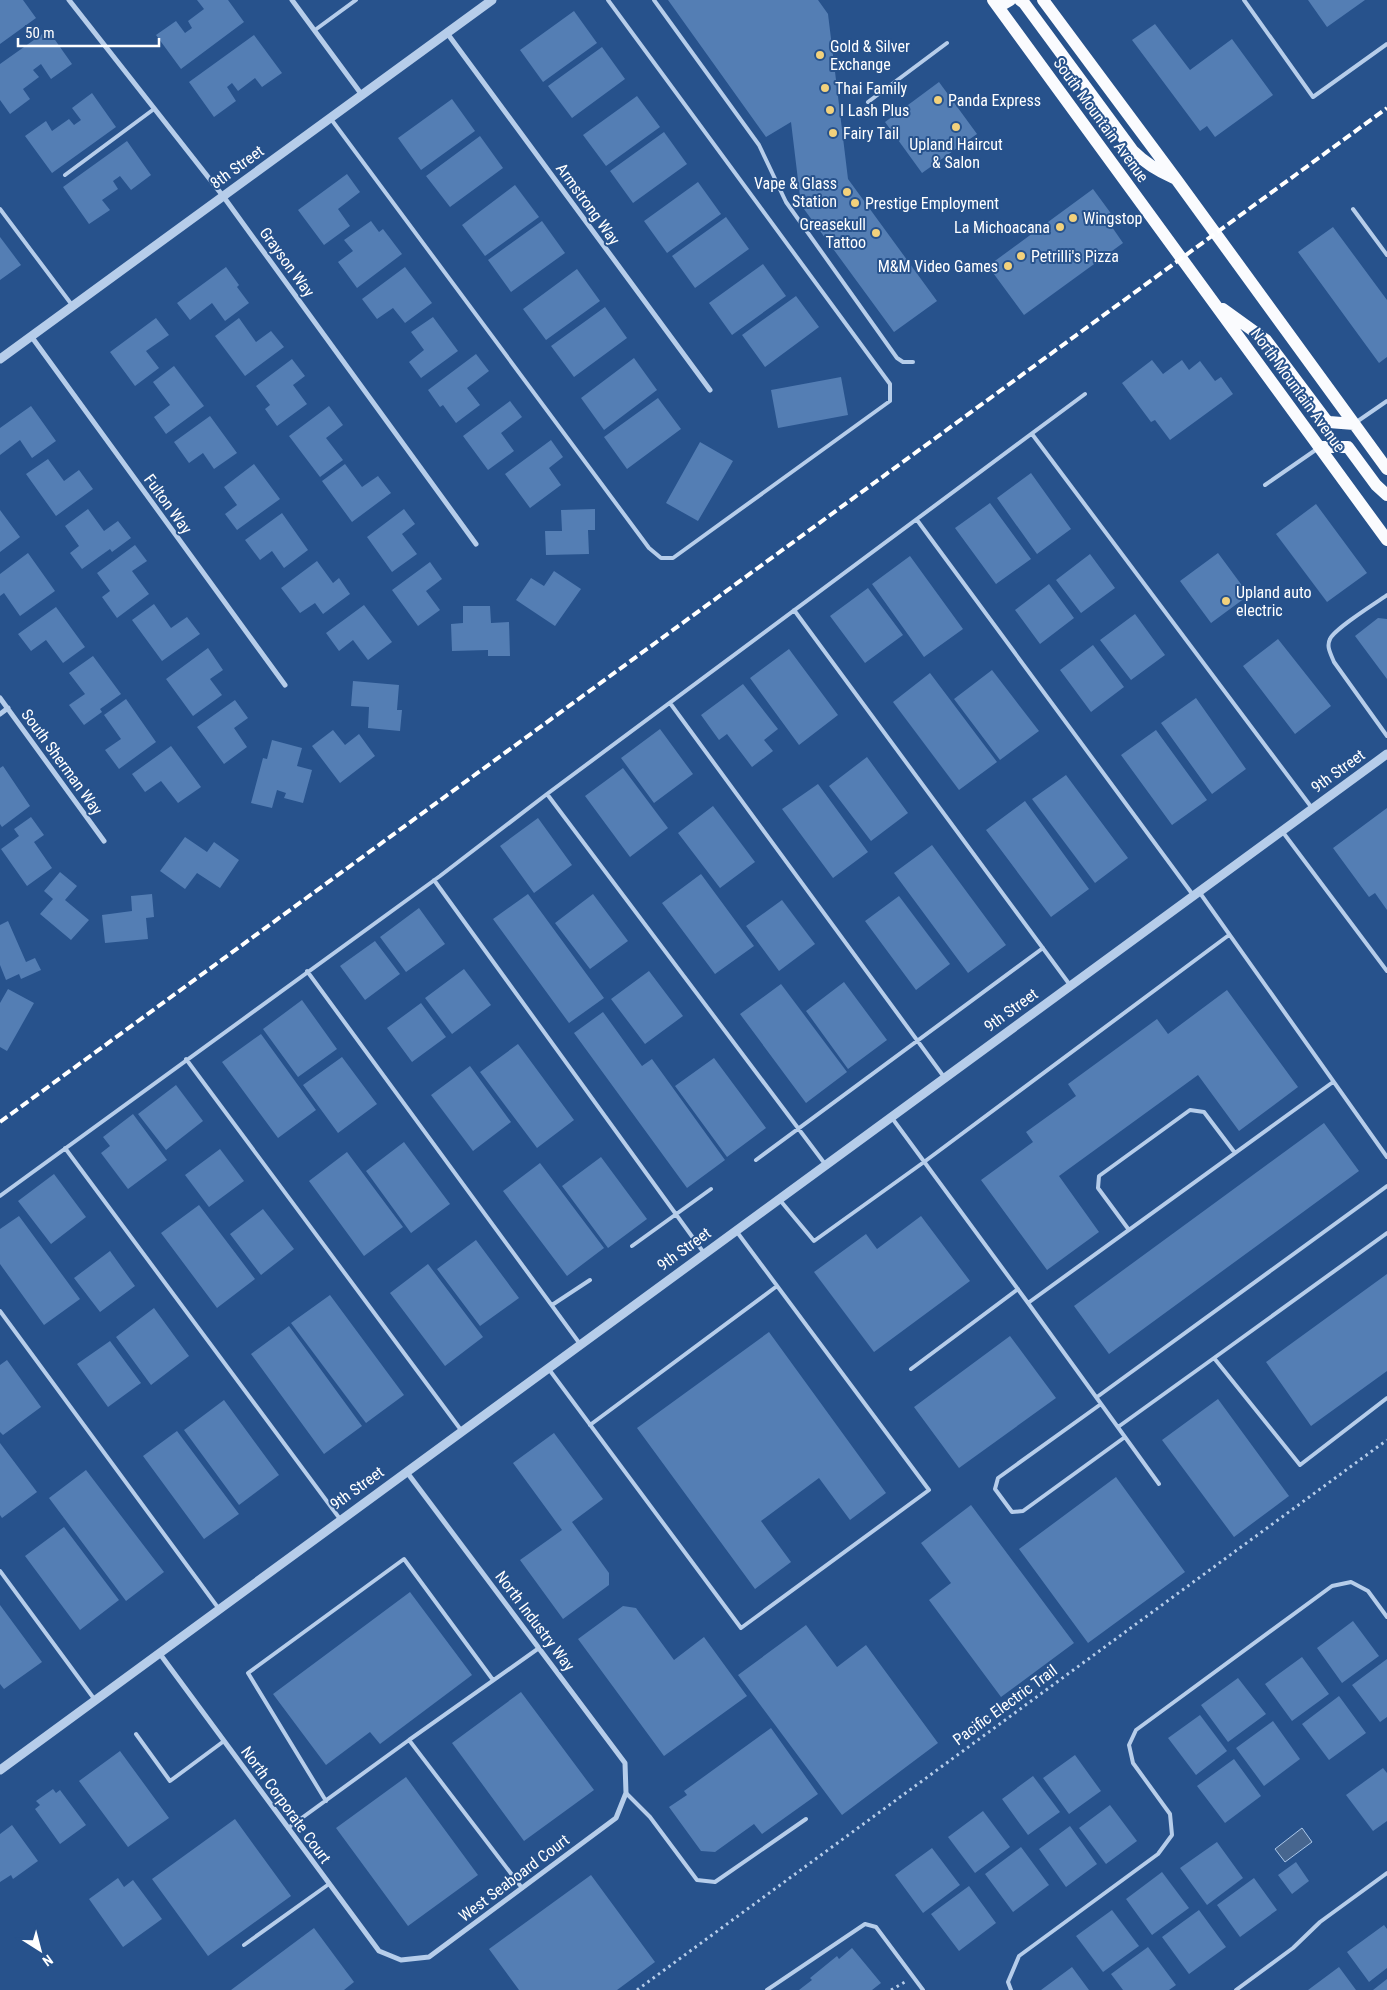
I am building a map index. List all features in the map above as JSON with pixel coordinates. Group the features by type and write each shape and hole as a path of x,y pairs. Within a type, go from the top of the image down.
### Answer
{"main road":[{"path":"995,3 1010,0"},
{"path":"1020,0 1133,151 1155,170 1176,179"},
{"name":"South Mountain Avenue","path":"1043,0 1217,234"},
{"name":"South Mountain Avenue","path":"995,3 1183,259"},
{"name":"North Mountain Avenue","path":"1217,234 1387,469"},
{"name":"North Mountain Avenue","path":"1183,259 1387,540"},
{"path":"1215,304 1266,340 1326,420 1329,422 1354,424"},
{"path":"1319,447 1348,447 1376,485 1387,496"}],"street":[{"name":"Grayson Way","path":"69,0 223,196 476,544"},
{"path":"292,0 362,95"},
{"name":"8th Street","path":"0,359 492,0"},
{"name":"Armstrong Way","path":"447,33 710,390"},
{"name":"Fulton Way","path":"31,336 284,686"},
{"name":"South Sherman Way","path":"0,698 104,841"},
{"path":"0,714 8,708"},
{"name":"9th Street","path":"0,1770 160,1654 461,1430 1387,754"},
{"name":"North Industry Way","path":"406,1471 625,1763 626,1793"},
{"name":"North Corporate Court","path":"160,1654 379,1951 401,1960"},
{"name":"West Seaboard Court","path":"401,1960 429,1957 522,1888 616,1818 626,1793"}],"lane":[{"path":"315,30 356,0"},
{"path":"330,118 649,548 661,558 673,558 890,401 890,384 608,0"},
{"path":"654,0 759,144 786,202 897,358 903,362 914,362"},
{"path":"1244,0 1313,97 1387,44"},
{"path":"868,102 947,43"},
{"path":"65,175 154,108"},
{"path":"0,209 72,306"},
{"path":"1353,209 1387,255"},
{"path":"0,1196 434,880 1085,394"},
{"path":"1354,424 1387,401"},
{"path":"1032,434 1312,808"},
{"path":"1265,485 1319,447"},
{"path":"917,520 1229,935 1387,1157"},
{"path":"1387,595 1338,630 1330,638 1328,649 1334,662 1387,736"},
{"path":"794,610 1070,985"},
{"path":"670,703 944,1077"},
{"path":"547,794 825,1164"},
{"path":"1282,830 1387,971"},
{"path":"434,880 704,1253"},
{"path":"779,1198 814,1241 924,1162 1229,935"},
{"path":"756,1160 1043,948"},
{"path":"307,971 580,1344"},
{"path":"186,1059 461,1430"},
{"path":"1028,1303 1333,1082"},
{"path":"1129,1230 1098,1188 1099,1176 1182,1115 1190,1110 1204,1112 1235,1153"},
{"path":"891,1116 1159,1484"},
{"path":"65,1148 340,1519"},
{"path":"1097,1397 1387,1186"},
{"path":"632,1246 711,1189"},
{"path":"547,1368 741,1628 928,1490 736,1230"},
{"path":"1118,1427 1387,1233"},
{"path":"552,1306 590,1280"},
{"path":"590,1424 777,1286"},
{"path":"911,1369 1018,1289"},
{"path":"0,1311 219,1609"},
{"path":"1214,1358 1300,1465 1387,1398"},
{"path":"1101,1404 998,1478 995,1489 1012,1512 1023,1511 1126,1438"},
{"path":"326,1801 248,1673 404,1558 493,1680"},
{"path":"0,1571 95,1700"},
{"path":"1011,1990 1008,1982 1019,1956 1158,1854 1172,1835 1170,1814 1133,1763 1129,1745 1136,1730 1332,1586 1351,1582 1368,1590 1387,1617"},
{"path":"288,1828 539,1648"},
{"path":"136,1734 170,1780 224,1740"},
{"path":"409,1740 522,1888"},
{"path":"626,1793 650,1817 697,1880 715,1882 806,1819"},
{"path":"1236,1990 1293,1948 1320,1922 1387,1872"},
{"path":"244,1945 330,1884"},
{"path":"767,1990 865,1924 876,1927 923,1990"}],"path":[{"name":"Pacific Electric Trail","path":"637,1990 1387,1440"}],"water":[{"path":"1302,1828 1312,1842 1285,1862 1275,1849"}],"building":[{"path":"0,0 23,0 36,18 0,44"},
{"path":"197,0 228,0 244,22 181,69 156,35 176,21 185,33 192,28 188,21 204,9"},
{"path":"668,0 818,0 828,14 848,179 937,301 894,332 801,205 791,122 766,137"},
{"path":"1308,0 1365,0 1327,27"},
{"path":"574,11 597,43 543,82 520,50"},
{"path":"1155,24 1190,70 1232,39 1273,95 1215,137 1207,126 1200,131 1132,40"},
{"path":"48,30 72,64 51,79 41,64 33,70 39,77 23,89 30,99 10,114 0,100 0,64"},
{"path":"254,35 282,73 262,87 255,78 238,91 232,83 227,87 236,101 214,117 189,82"},
{"path":"602,47 625,79 572,118 548,86"},
{"path":"939,82 977,134 922,173 885,122"},
{"path":"92,93 116,127 52,173 25,136 46,121 52,131 69,119 74,125 81,120 72,108"},
{"path":"637,96 660,127 606,166 583,135"},
{"path":"452,99 475,131 421,170 398,138"},
{"path":"664,132 687,164 633,203 610,171"},
{"path":"480,136 503,168 450,207 426,176"},
{"path":"127,141 151,175 131,190 120,176 113,181 118,189 102,200 110,210 89,224 63,187"},
{"path":"347,174 360,192 338,209 350,226 324,245 298,210"},
{"path":"698,182 721,214 667,253 644,221"},
{"path":"515,185 539,217 485,256 462,225"},
{"path":"1093,189 1118,223 1112,227 1123,243 1024,315 988,266"},
{"path":"726,217 749,249 695,288 672,256"},
{"path":"371,221 379,232 383,229 402,254 357,288 338,262 353,251 344,240"},
{"path":"542,221 565,253 511,292 488,260"},
{"path":"1333,227 1387,300 1387,357 1379,363 1298,252"},
{"path":"0,237 21,265 0,280"},
{"path":"763,264 786,296 732,335 709,303"},
{"path":"226,267 249,303 225,321 212,303 190,320 177,303"},
{"path":"405,267 432,303 405,323 393,308 377,319 362,299"},
{"path":"577,269 600,301 546,340 523,309"},
{"path":"796,296 819,327 765,367 742,335"},
{"path":"605,307 627,338 574,377 551,346"},
{"path":"433,317 458,351 421,378 409,362 424,350 411,332"},
{"path":"156,318 169,335 146,351 159,368 135,386 110,352"},
{"path":"239,318 256,342 271,331 284,347 245,376 215,336"},
{"path":"476,354 489,371 467,388 480,405 456,423 443,405 440,407 428,390"},
{"path":"634,358 657,390 604,430 581,398"},
{"path":"292,359 305,376 293,385 307,404 277,426 265,409 270,405 256,386"},
{"path":"1152,360 1163,374 1182,360 1189,370 1200,361 1215,381 1221,377 1233,394 1170,440 1155,420 1151,422 1122,383"},
{"path":"174,366 204,406 166,434 154,417 170,405 153,382"},
{"path":"841,377 848,415 778,428 771,390"},
{"path":"658,398 681,429 627,469 604,437"},
{"path":"510,401 522,417 501,433 514,451 488,470 463,436"},
{"path":"31,406 56,441 32,458 20,440 0,455 0,428"},
{"path":"329,406 343,425 326,438 343,460 320,477 289,436"},
{"path":"210,416 237,453 214,469 203,453 189,463 174,442"},
{"path":"551,440 563,457 549,468 561,485 530,508 505,474"},
{"path":"700,442 733,461 698,521 666,503"},
{"path":"48,459 64,481 79,470 93,489 56,516 26,474"},
{"path":"254,464 280,499 237,530 225,514 237,505 224,487"},
{"path":"345,464 362,487 378,476 391,493 352,522 322,481"},
{"path":"1031,473 1071,529 1037,554 997,498"},
{"path":"990,503 1031,559 996,584 955,528"},
{"path":"1316,504 1367,573 1327,602 1276,534"},
{"path":"88,509 104,531 118,521 131,538 112,552 110,549 82,569 70,553 79,546 65,526"},
{"path":"404,509 415,524 402,534 417,554 392,572 367,537"},
{"path":"595,509 595,530 588,530 589,554 546,555 545,531 562,531 561,510"},
{"path":"0,510 20,537 0,552"},
{"path":"282,513 308,550 284,568 272,551 260,560 245,540"},
{"path":"135,545 147,561 132,571 149,594 117,618 102,597 110,591 97,573"},
{"path":"28,553 55,591 20,616 4,593 0,596 0,574"},
{"path":"1218,553 1249,595 1211,623 1180,581"},
{"path":"1090,554 1115,588 1081,613 1056,580"},
{"path":"910,556 963,629 924,657 872,584"},
{"path":"317,561 333,583 339,578 350,594 323,614 315,603 300,613 281,588"},
{"path":"430,562 442,579 426,591 440,610 418,626 392,590"},
{"path":"554,571 581,589 555,626 516,600 531,578 544,586"},
{"path":"1049,584 1074,618 1040,644 1015,610"},
{"path":"868,588 903,635 865,663 830,616"},
{"path":"154,604 171,628 187,617 200,634 162,661 132,620"},
{"path":"364,605 392,642 368,660 353,640 339,651 326,633"},
{"path":"463,606 490,606 491,623 509,622 510,656 488,656 488,650 452,651 451,624 463,623"},
{"path":"56,607 85,647 63,663 46,640 31,651 18,634"},
{"path":"1135,614 1165,655 1131,680 1100,640"},
{"path":"1378,618 1387,619 1387,679 1355,636"},
{"path":"1278,639 1331,706 1295,734 1243,666"},
{"path":"1093,645 1124,687 1091,712 1060,670"},
{"path":"208,648 223,670 210,679 222,695 193,716 166,679"},
{"path":"789,649 838,715 799,745 750,678"},
{"path":"93,656 121,694 100,709 102,712 84,725 69,705 85,694 69,673"},
{"path":"992,670 1039,731 1000,760 954,699"},
{"path":"930,673 997,762 959,790 893,702"},
{"path":"353,681 399,685 397,710 402,710 400,731 368,728 369,707 351,706"},
{"path":"743,684 778,729 764,740 773,751 752,767 727,734 719,740 701,715"},
{"path":"1196,698 1246,769 1212,794 1161,723"},
{"path":"126,699 156,742 119,769 105,750 121,739 104,715"},
{"path":"235,700 248,718 234,728 247,747 224,764 197,727"},
{"path":"660,729 693,774 654,803 621,758"},
{"path":"333,730 345,745 359,734 375,756 340,783 312,746"},
{"path":"1156,730 1207,800 1172,825 1121,755"},
{"path":"272,740 302,748 297,766 312,770 303,803 284,798 286,793 277,790 272,808 251,803 263,758 267,759"},
{"path":"171,746 201,787 178,803 161,781 145,792 132,774"},
{"path":"867,757 908,813 871,841 829,786"},
{"path":"3,766 30,806 2,827 0,824 0,768"},
{"path":"623,768 668,828 630,857 585,796"},
{"path":"1066,775 1128,858 1095,883 1032,799"},
{"path":"818,784 868,852 833,878 782,809"},
{"path":"1025,801 1089,889 1051,917 986,830"},
{"path":"713,806 755,862 720,888 678,833"},
{"path":"1387,808 1387,910 1375,893 1369,897 1333,848"},
{"path":"31,817 44,835 34,842 52,868 27,886 1,849 19,836 14,829"},
{"path":"538,818 572,865 534,893 500,846"},
{"path":"185,837 207,852 214,842 239,860 220,888 197,873 185,889 160,871"},
{"path":"932,845 1006,945 968,973 894,873"},
{"path":"60,872 77,886 65,900 89,920 71,940 40,914 53,899 44,891"},
{"path":"701,874 754,946 715,974 662,903"},
{"path":"152,894 154,917 146,918 148,939 105,943 102,915 132,911 131,896"},
{"path":"528,894 604,998 569,1023 493,919"},
{"path":"593,894 628,941 590,969 555,923"},
{"path":"899,896 950,964 916,990 865,921"},
{"path":"782,900 815,944 779,971 746,926"},
{"path":"419,908 445,944 406,972 380,937"},
{"path":"8,921 26,962 35,958 41,970 21,979 19,974 6,980 0,965 0,925"},
{"path":"375,941 400,974 365,1000 340,966"},
{"path":"464,969 491,1005 452,1034 425,998"},
{"path":"649,971 683,1016 645,1044 611,999"},
{"path":"844,982 887,1040 848,1069 806,1011"},
{"path":"781,984 847,1072 806,1103 740,1014"},
{"path":"8,989 34,1003 7,1051 0,1047 0,1003"},
{"path":"1227,990 1298,1087 1239,1131 1198,1075 1059,1176 1099,1232 1047,1270 981,1180 1033,1142 1026,1132 1076,1096 1068,1084 1157,1019 1168,1034"},
{"path":"302,1000 337,1049 298,1077 263,1029"},
{"path":"421,1003 446,1037 412,1062 387,1028"},
{"path":"603,1012 642,1066 652,1059 725,1160 687,1188 574,1033"},
{"path":"261,1034 316,1110 278,1138 222,1062"},
{"path":"518,1044 574,1120 537,1148 480,1072"},
{"path":"342,1057 377,1104 338,1133 303,1085"},
{"path":"714,1058 766,1128 727,1157 675,1086"},
{"path":"470,1066 511,1122 473,1151 431,1095"},
{"path":"176,1085 203,1121 166,1150 138,1114"},
{"path":"133,1114 167,1160 128,1189 101,1153 110,1146 103,1137"},
{"path":"1324,1123 1359,1171 1109,1354 1074,1306"},
{"path":"404,1142 450,1204 411,1233 366,1171"},
{"path":"220,1149 244,1181 209,1207 185,1175"},
{"path":"347,1152 403,1227 364,1256 309,1181"},
{"path":"601,1157 647,1219 608,1248 562,1186"},
{"path":"540,1163 604,1248 567,1276 503,1191"},
{"path":"54,1174 86,1217 51,1244 18,1201"},
{"path":"199,1205 255,1279 217,1308 161,1233"},
{"path":"263,1209 294,1249 261,1275 230,1234"},
{"path":"19,1216 80,1299 44,1325 0,1264 0,1229"},
{"path":"921,1216 970,1281 874,1352 814,1272 866,1234 877,1249"},
{"path":"476,1240 519,1298 480,1326 437,1269"},
{"path":"110,1251 135,1286 100,1312 74,1278"},
{"path":"428,1264 483,1337 445,1366 390,1293"},
{"path":"1387,1274 1387,1371 1311,1426 1266,1362"},
{"path":"330,1295 404,1395 366,1423 291,1323"},
{"path":"154,1308 189,1356 151,1385 116,1337"},
{"path":"289,1326 362,1426 324,1454 251,1354"},
{"path":"769,1332 886,1493 850,1520 819,1478 761,1521 791,1562 755,1589 637,1428"},
{"path":"1010,1336 1056,1398 959,1468 914,1407"},
{"path":"110,1341 141,1383 108,1407 77,1364"},
{"path":"7,1360 41,1407 3,1435 0,1432 0,1365"},
{"path":"1218,1399 1289,1496 1234,1537 1162,1440"},
{"path":"224,1400 279,1475 239,1505 184,1430"},
{"path":"177,1431 239,1514 204,1539 143,1456"},
{"path":"554,1433 603,1499 572,1522 609,1573 609,1585 563,1619 520,1560 562,1530 513,1463"},
{"path":"0,1443 37,1492 2,1518 0,1515"},
{"path":"86,1470 164,1572 126,1601 49,1498"},
{"path":"1116,1477 1185,1572 1088,1643 1019,1549"},
{"path":"971,1505 1074,1643 1001,1697 929,1600 951,1583 921,1543"},
{"path":"64,1527 119,1600 80,1630 25,1556"},
{"path":"410,1592 472,1675 380,1744 370,1732 326,1765 273,1694"},
{"path":"0,1605 42,1662 4,1689 0,1684"},
{"path":"623,1606 636,1608 674,1660 704,1637 747,1696 664,1756 578,1639"},
{"path":"1353,1621 1379,1656 1342,1683 1317,1648"},
{"path":"806,1625 837,1667 866,1645 938,1743 842,1815 738,1675"},
{"path":"1302,1657 1329,1694 1292,1721 1265,1684"},
{"path":"1387,1659 1387,1717 1380,1722 1352,1685"},
{"path":"1238,1678 1266,1714 1228,1742 1201,1705"},
{"path":"521,1692 594,1790 524,1841 452,1743"},
{"path":"1339,1696 1366,1733 1329,1760 1302,1724"},
{"path":"1200,1715 1227,1751 1196,1775 1168,1738"},
{"path":"1273,1721 1300,1759 1264,1786 1236,1748"},
{"path":"771,1728 818,1794 762,1834 754,1824 715,1852 701,1851 669,1807 687,1795 684,1791"},
{"path":"120,1751 169,1818 128,1847 79,1781"},
{"path":"1075,1755 1101,1791 1069,1814 1043,1778"},
{"path":"1234,1759 1261,1796 1225,1823 1197,1786"},
{"path":"1383,1768 1387,1773 1387,1821 1373,1831 1346,1795"},
{"path":"1033,1776 1060,1812 1028,1835 1002,1799"},
{"path":"406,1777 478,1875 408,1926 336,1828"},
{"path":"53,1789 56,1793 60,1790 86,1825 60,1844 35,1809 40,1805 36,1801"},
{"path":"1110,1805 1137,1841 1106,1864 1079,1828"},
{"path":"983,1811 1010,1847 975,1873 948,1837"},
{"path":"235,1819 291,1896 208,1956 152,1879"},
{"path":"12,1825 38,1861 13,1879 11,1875 0,1882 0,1834"},
{"path":"1070,1826 1097,1864 1066,1887 1039,1849"},
{"path":"1217,1842 1243,1878 1207,1905 1180,1868"},
{"path":"1021,1847 1049,1885 1013,1912 985,1874"},
{"path":"932,1848 960,1885 923,1913 895,1875"},
{"path":"1296,1862 1309,1881 1292,1894 1278,1875"},
{"path":"1162,1872 1189,1908 1152,1935 1126,1899"},
{"path":"591,1875 655,1962 617,1990 519,1990 489,1949"},
{"path":"118,1878 124,1887 133,1880 162,1919 123,1947 89,1899"},
{"path":"1254,1878 1277,1910 1240,1937 1217,1905"},
{"path":"969,1886 996,1923 959,1951 931,1914"},
{"path":"1112,1910 1139,1946 1103,1972 1076,1936"},
{"path":"1199,1910 1226,1947 1189,1974 1162,1937"},
{"path":"1384,1925 1387,1929 1387,1968 1369,1982 1347,1952"},
{"path":"314,1928 354,1982 344,1990 231,1990"},
{"path":"1148,1947 1176,1985 1169,1990 1123,1990 1111,1974"},
{"path":"852,1948 881,1983 872,1990 799,1990 812,1980 810,1978 837,1956 839,1959"},
{"path":"1072,1967 1089,1990 1041,1990"},
{"path":"1339,1967 1356,1990 1308,1990"},
{"path":"1387,1979 1387,1990 1373,1990"}],"railway":[{"path":"0,1122 1387,108"}],"place":[{"name":"Gold & Silver Exchange","path":"820,55"},
{"name":"Thai Family","path":"825,88"},
{"name":"Panda Express","path":"938,100"},
{"name":"I Lash Plus","path":"830,110"},
{"name":"Upland Haircut & Salon","path":"956,127"},
{"name":"Fairy Tail","path":"833,133"},
{"name":"Vape & Glass Station","path":"847,192"},
{"name":"Prestige Employment","path":"855,203"},
{"name":"Wingstop","path":"1073,218"},
{"name":"La Michoacana","path":"1060,227"},
{"name":"Greasekull Tattoo","path":"876,233"},
{"name":"Petrilli's Pizza","path":"1021,256"},
{"name":"M&M Video Games","path":"1008,266"},
{"name":"Upland auto electric","path":"1226,601"}]}
